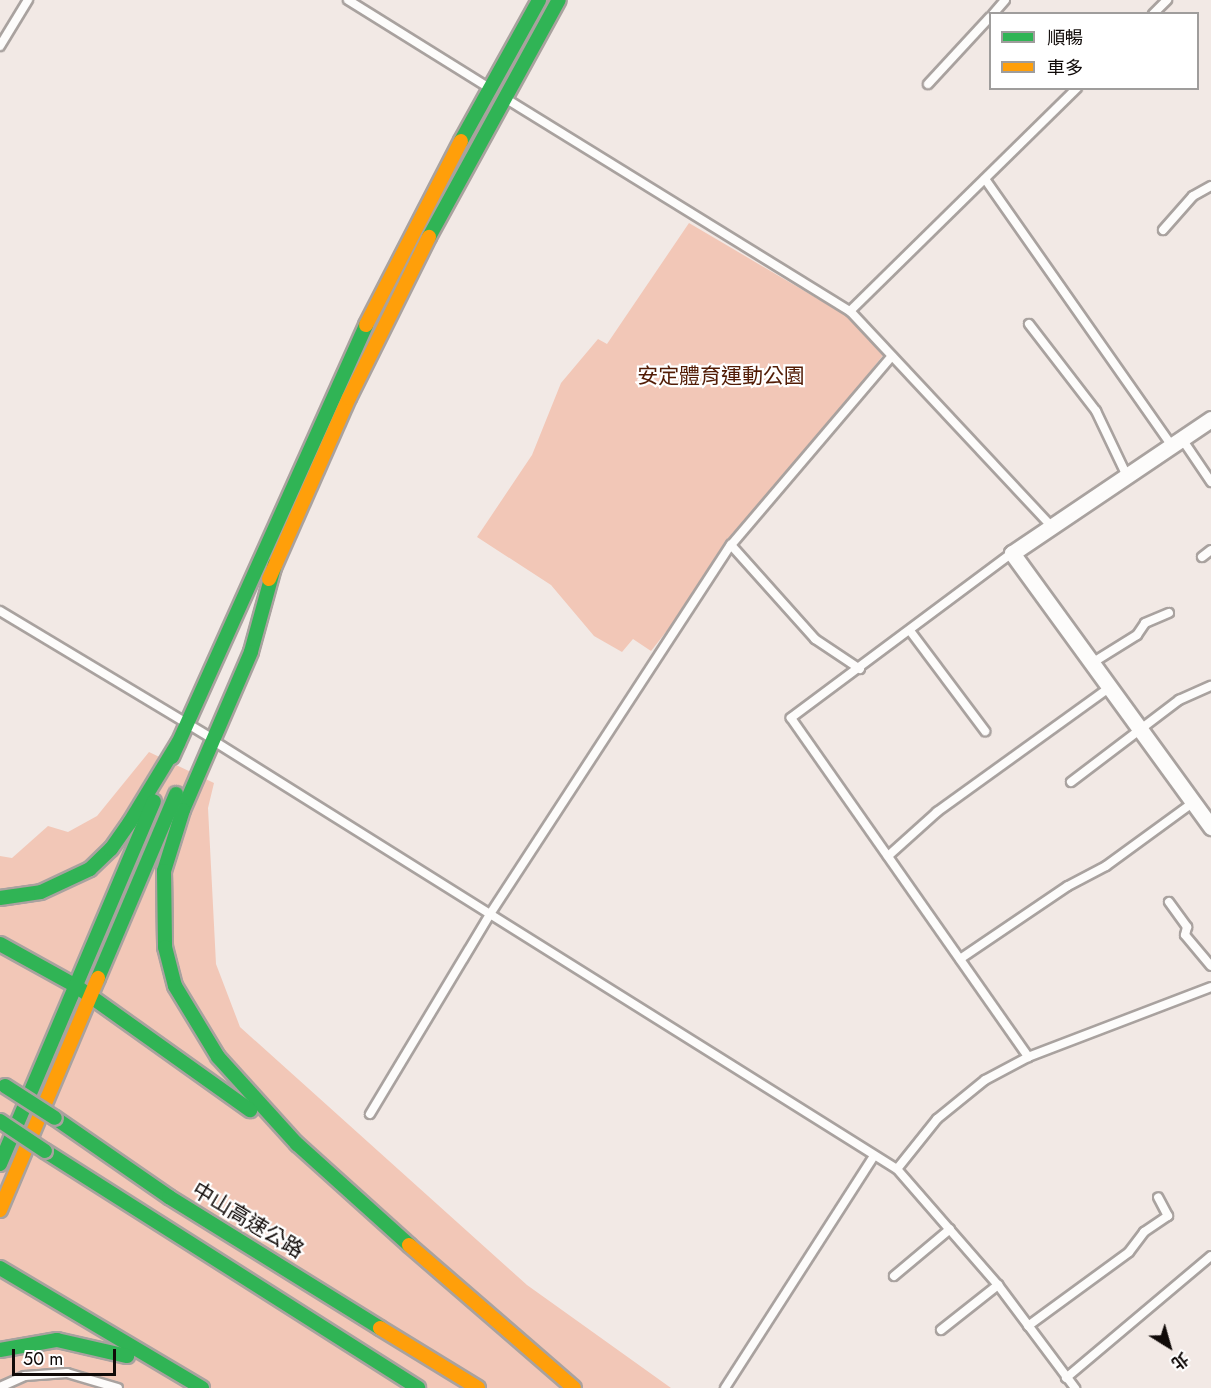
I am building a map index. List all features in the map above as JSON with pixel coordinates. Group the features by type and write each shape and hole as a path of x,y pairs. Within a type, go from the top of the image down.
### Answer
{"main road":[{"path":"0,1164 186,724 340,377 488,88 539,0"},
{"path":"0,1210 91,996 209,736 251,652 275,564 349,398 503,96 559,0"},
{"path":"209,736 165,871 165,947 175,986 190,1017 218,1057 297,1144 442,1276 574,1388"},
{"path":"0,898 41,892 69,882 90,868 111,849 178,743"},
{"path":"0,944 91,996 297,1144"},
{"name":"中山高速公路","path":"3,1084 169,1197 478,1388"},
{"path":"0,1121 418,1388"},
{"path":"0,1268 178,1376 202,1388"},
{"path":"0,1350 57,1340 85,1344 124,1355 159,1373 178,1376"}],"street":[{"path":"1204,814 1012,553 1050,525 1211,420"}],"lane":[{"path":"0,46 28,0"},
{"path":"348,0 850,311 1050,525"},
{"path":"995,12 1005,0"},
{"path":"1155,12 1167,0"},
{"path":"928,84 989,18"},
{"path":"850,311 1075,90"},
{"path":"985,178 1177,443 1211,482"},
{"path":"1163,230 1193,196 1211,186"},
{"path":"1029,324 1096,411 1126,476"},
{"path":"370,1114 490,914 730,545 892,356"},
{"path":"730,545 815,639 860,669"},
{"path":"1202,557 1211,550"},
{"path":"1012,553 911,632 791,718 1028,1057"},
{"path":"0,611 209,736 897,1169 998,1285 1075,1388"},
{"path":"1092,663 1137,635 1145,623 1169,613"},
{"path":"911,632 985,731"},
{"path":"1071,782 1179,700 1211,686"},
{"path":"888,856 937,812 1110,687"},
{"path":"960,959 1068,886 1204,814"},
{"path":"1168,902 1187,927 1185,936 1211,966"},
{"path":"897,1169 937,1119 985,1080 1028,1057 1211,987"},
{"path":"725,1388 874,1156"},
{"path":"1028,1326 1129,1252 1144,1232 1168,1216 1158,1197"},
{"path":"894,1276 950,1228"},
{"path":"1066,1378 1211,1256"},
{"path":"941,1330 998,1285"},
{"path":"0,1387 25,1376 67,1373 118,1388"}],"green space":[{"name":"安定體育運動公園","path":"689,223 847,316 884,354 651,651 633,639 622,652 594,636 551,585 477,537 532,455 561,383 598,339 607,344"},
{"path":"149,752 214,783 208,808 216,964 240,1027 527,1285 671,1388 0,1388 0,856 12,858 48,826 68,832 97,816"}],"traffic: fast":[{"path":"461,141 539,0"},
{"path":"429,237 559,0"},
{"path":"172,757 366,325"},
{"path":"275,564 251,652 183,810 164,871 165,947 175,986 218,1057 297,1144 409,1245"},
{"path":"0,898 41,892 90,869 111,849 130,822 178,743"},
{"path":"98,978 176,794"},
{"path":"0,1164 154,801"},
{"path":"0,944 76,986 250,1110"},
{"path":"5,1086 55,1118"},
{"path":"55,1118 169,1197 380,1328"},
{"path":"0,1121 45,1151"},
{"path":"45,1151 418,1388"},
{"path":"0,1268 202,1388"},
{"path":"0,1350 57,1340 127,1356"}],"traffic: slow":[{"path":"366,325 461,141"},
{"path":"269,579 349,398 429,237"},
{"path":"0,1210 98,978"},
{"path":"409,1245 574,1388"},
{"path":"380,1328 478,1388"}]}
